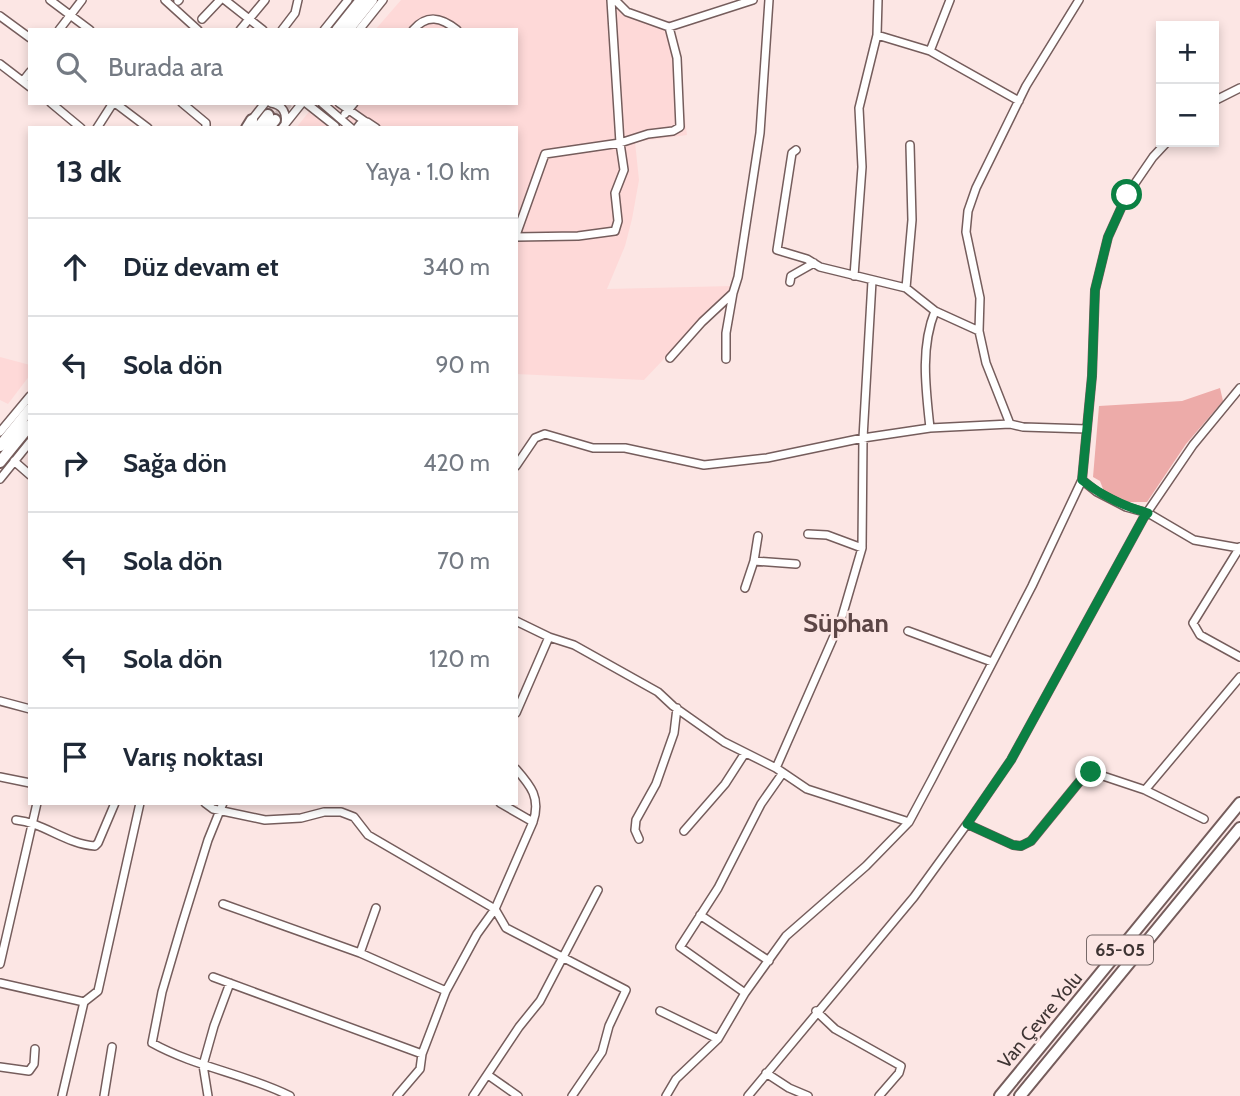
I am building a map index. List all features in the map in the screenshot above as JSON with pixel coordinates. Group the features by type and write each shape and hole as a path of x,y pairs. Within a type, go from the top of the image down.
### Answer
{"highway":[{"path":"339,28 361,0"},
{"path":"350,28 372,0"},
{"path":"250,126 271,113"},
{"path":"0,446 28,411"},
{"path":"0,462 28,427"},
{"name":"Van Çevre Yolu","path":"1000,1096 1240,803"},
{"name":"Van Çevre Yolu","path":"1020,1096 1240,828"}],"street":[{"path":"50,0 87,28"},
{"path":"60,28 82,0"},
{"path":"165,0 196,28"},
{"path":"202,19 222,0 260,28"},
{"path":"242,28 265,0"},
{"path":"284,28 295,13 299,0"},
{"path":"361,28 383,0"},
{"path":"613,0 627,12 669,27 753,0"},
{"path":"518,236 578,236 615,231 618,221 615,193 624,170 620,142 613,0"},
{"path":"726,359 726,333 748,225 760,133 769,0"},
{"path":"854,276 862,167 859,108 877,36 878,0"},
{"path":"930,51 950,0"},
{"path":"1010,424 985,363 979,331 980,298 966,232 968,211 976,188 1019,101 1079,0"},
{"path":"326,28 346,1"},
{"path":"0,16 28,37"},
{"path":"415,28 423,20 437,18 455,28"},
{"path":"518,230 545,154 620,142 648,134 673,131 680,127 677,58 669,27"},
{"path":"877,36 930,51 1019,101"},
{"path":"0,64 27,84"},
{"path":"1219,99 1240,88"},
{"path":"53,105 79,126"},
{"path":"98,126 113,105"},
{"path":"117,105 145,126"},
{"path":"184,105 206,123 206,126"},
{"path":"271,113 297,105"},
{"path":"306,105 333,126"},
{"path":"325,105 352,126"},
{"path":"342,105 374,126"},
{"path":"335,126 352,105"},
{"path":"358,126 366,122"},
{"path":"906,288 912,220 910,145"},
{"path":"666,1096 676,1079 718,1039 745,993 786,936 866,866 909,822 1032,586 1082,480 1095,290 1108,237 1127,195 1162,147"},
{"path":"796,150 792,153 777,250 820,267 906,288 935,311 979,331"},
{"path":"790,282 791,276 814,263"},
{"path":"745,993 680,947 718,888 779,771 841,620 862,548 863,439 872,281"},
{"path":"670,358 733,293"},
{"path":"930,428 925,380 928,336 935,311"},
{"path":"748,1096 914,897 967,824 1011,760 1144,517 1193,445 1240,388"},
{"path":"0,432 28,398"},
{"path":"518,464 535,438 545,435 593,448 634,449 704,465 767,458 930,428 1010,424 1087,429"},
{"path":"0,479 28,444"},
{"path":"14,461 28,473"},
{"path":"1082,480 1097,492 1126,507 1148,513 1194,540 1240,548 1193,623 1200,635 1240,657"},
{"path":"808,534 827,536 862,548"},
{"path":"745,588 754,561 758,536"},
{"path":"754,561 796,564"},
{"path":"518,622 549,637 574,645 659,692 724,742 807,789 909,822"},
{"path":"908,631 992,662"},
{"path":"518,708 549,637"},
{"path":"1145,790 1240,677"},
{"path":"0,701 28,708"},
{"path":"639,839 635,830 636,820 656,784 674,733 677,708"},
{"path":"684,831 725,785 745,753"},
{"path":"397,1096 420,1069 422,1054 446,991 477,934 495,909 533,822 536,812 533,788 518,771"},
{"path":"967,824 1021,846 1031,841 1084,776 1091,772 1145,790 1204,819"},
{"path":"0,777 28,783"},
{"path":"0,964 36,805"},
{"path":"16,820 32,822 71,840 95,846 114,805"},
{"path":"62,1096 85,1002 98,992 100,987 139,805"},
{"path":"503,805 533,822"},
{"path":"290,1096 274,1088 203,1065 154,1044 152,1038 182,924 221,807 265,820 301,818 340,807 354,817 368,835 495,909 506,928 626,990 602,1052 572,1096"},
{"path":"474,1096 519,1027 540,1001 598,890"},
{"path":"223,904 360,953 446,991"},
{"path":"360,953 376,908"},
{"path":"700,915 769,961"},
{"path":"213,977 422,1054"},
{"path":"0,983 85,1002"},
{"path":"208,1096 203,1065 230,983"},
{"path":"660,1011 718,1039"},
{"path":"816,1012 835,1029 901,1066 899,1073 879,1096"},
{"path":"104,1096 112,1047"},
{"path":"0,1067 29,1071 34,1064 35,1049"},
{"path":"766,1073 789,1088 808,1096"},
{"path":"488,1075 518,1096"}],"shaded area":[{"path":"401,0 610,0 614,8 627,15 671,32 687,135 635,142 639,180 632,219 625,246 607,289 733,286 644,380 518,374 518,126 298,126 314,105 518,105 518,28 377,28"},
{"path":"0,357 28,364 28,378 8,404 0,400"},
{"path":"1220,388 1223,401 1186,444 1147,502 1126,502 1105,494 1100,481 1093,477 1099,406 1182,401"}],"tunnel":[{"path":"275,120 286,105"}],"district":[{"name":"Süphan","path":"846,623"}],"route":[{"path":"1091,772 1084,776 1031,841 1021,846 967,824 1011,760 1148,513 1126,507 1097,492 1082,480 1092,376 1095,290 1108,237 1127,195"}]}
